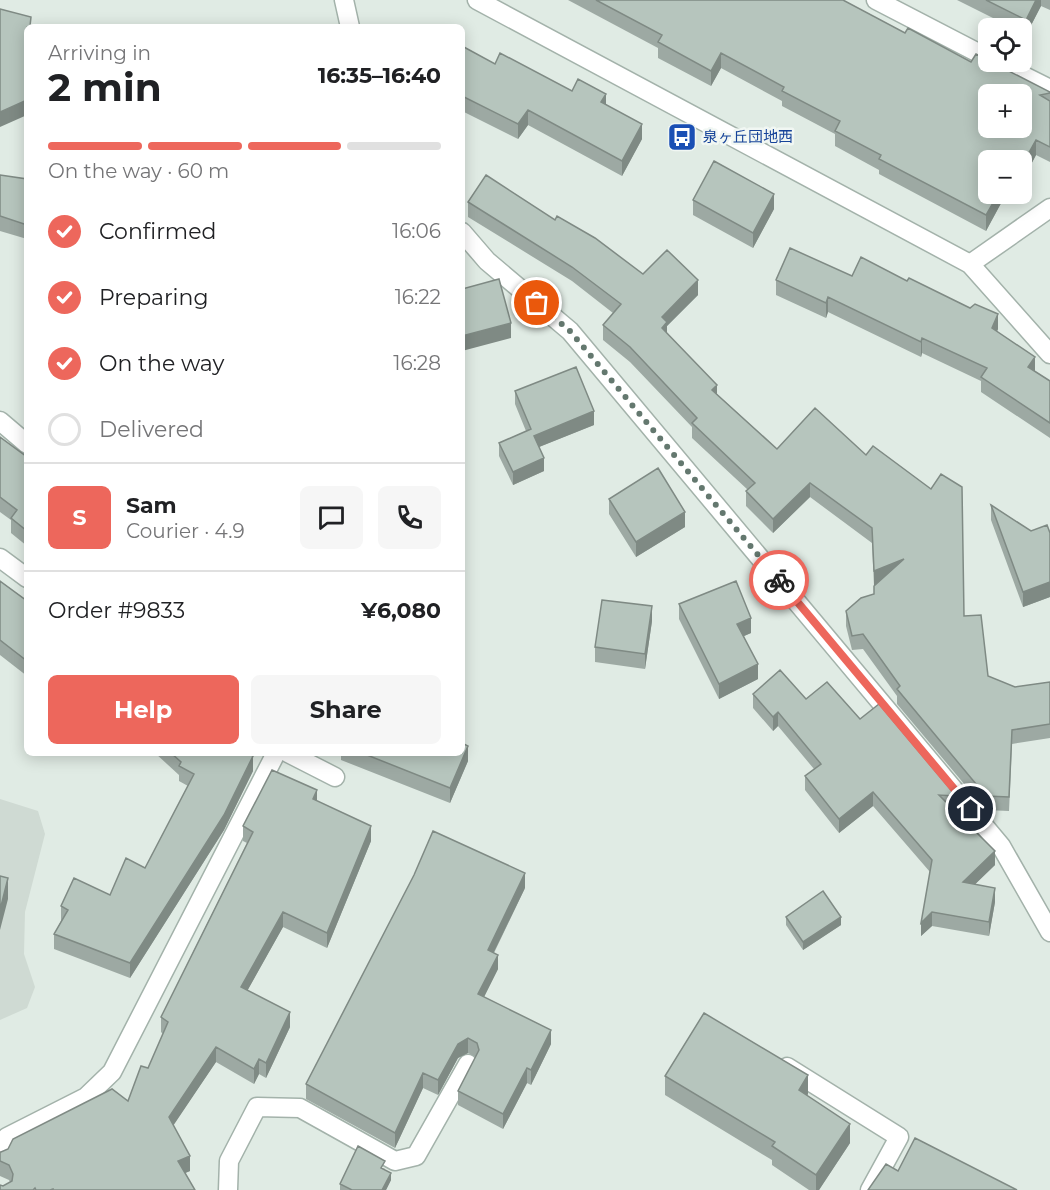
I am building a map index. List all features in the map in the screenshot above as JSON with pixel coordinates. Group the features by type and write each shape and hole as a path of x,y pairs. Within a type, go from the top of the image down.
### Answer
{"street":[{"path":"344,0 349,24"},
{"path":"477,0 970,264 1050,354"},
{"path":"876,0 978,53"},
{"path":"1016,72 1050,89"},
{"path":"970,264 1050,208"},
{"path":"465,235 487,261 570,331 1002,846 1050,932"},
{"path":"0,421 24,441"},
{"path":"0,558 24,576"},
{"path":"0,1156 7,1137 86,1097 112,1072 274,756"},
{"path":"294,756 335,777"},
{"path":"767,1055 899,1137 919,1147"},
{"path":"223,1189 230,1161 257,1107 300,1108 395,1161 416,1156 468,1064"},
{"path":"870,1190 899,1137"}],"shaded area":[{"path":"0,799 38,811 45,834 25,912 24,954 35,987 27,1008 0,1020"}],"building":[{"path":"596,0 843,0 905,33 908,28 971,62 976,54 978,55 978,72 1011,72 1050,92 1040,95 1050,101 1050,147 1036,140 1030,150 978,150 978,204 992,204 986,215 879,159 881,155 835,131 840,121 782,91 784,87 721,53 711,71 658,42 662,35"},
{"path":"986,0 1036,0 1027,18 1022,18"},
{"path":"0,9 31,17 30,24 24,24 24,101 0,112"},
{"path":"465,48 495,64 500,53 572,91 578,79 606,94 601,102 642,124 622,161 528,110 518,124 465,98"},
{"path":"714,161 774,194 753,233 693,200"},
{"path":"0,175 24,179 24,224 0,216"},
{"path":"486,175 555,220 557,216 595,238 643,274 667,250 698,280 662,317 667,322 662,328 717,385 712,390 777,449 815,408 866,455 873,446 931,489 941,474 962,487 964,616 981,615 988,676 1015,687 1050,682 1050,724 1012,730 1009,797 986,796 897,689 900,686 863,634 852,636 846,611 861,598 874,594 874,586 904,559 874,571 872,528 810,483 773,519 746,491 755,483 692,423 697,418 630,347 603,325 621,304 572,267 468,202"},
{"path":"790,248 852,276 861,257 907,281 909,278 970,308 975,304 998,314 992,328 1035,357 1028,367 1050,381 1050,423 981,377 987,368 922,338 921,342 828,297 826,303 776,280"},
{"path":"499,279 511,323 465,335 465,288"},
{"path":"576,367 594,411 534,436 544,458 513,472 499,443 531,429 515,391"},
{"path":"0,437 24,455 24,529 11,518 17,510 0,497"},
{"path":"658,468 685,512 636,542 609,499"},
{"path":"991,505 1031,531 1047,525 1050,533 1050,582 1023,592"},
{"path":"0,581 24,599 24,659 0,640"},
{"path":"736,581 751,618 737,624 758,664 719,684 679,604"},
{"path":"602,600 652,606 645,654 595,647"},
{"path":"780,670 806,699 827,682 860,719 879,704 956,796 939,795 995,851 963,882 995,888 989,922 932,912 921,923 932,860 873,792 839,819 805,776 821,764 778,712 773,717 753,694"},
{"path":"174,756 253,756 224,815 130,963 54,934 68,910 61,906 74,878 110,895 126,858 145,868 194,774 179,766 181,762"},
{"path":"370,756 464,756 450,788"},
{"path":"272,770 317,790 313,799 371,826 327,933 283,912 241,987 290,1012 266,1063 259,1059 254,1069 216,1047 169,1117 190,1156 178,1161 195,1190 36,1190 35,1188 33,1190 0,1190 0,1185 3,1186 12,1181 13,1174 9,1165 0,1161 0,1152 8,1149 13,1139 112,1089 128,1101 141,1066 148,1068 168,1022 161,1017 253,832 243,826"},
{"path":"433,831 525,873 488,950 498,955 478,994 551,1030 531,1070 527,1068 503,1114 458,1091 479,1050 477,1043 468,1038 458,1044 438,1080 423,1073 395,1133 306,1084 414,875"},
{"path":"0,876 8,878 0,910"},
{"path":"823,891 841,917 803,942 786,917"},
{"path":"704,1013 808,1075 799,1090 850,1124 816,1175 772,1146 775,1142 665,1076"},
{"path":"915,1138 1017,1190 868,1190 886,1164 898,1171"},
{"path":"358,1146 385,1161 381,1168 391,1173 382,1190 352,1190 340,1184"}],"way so far":[{"path":"537,303 570,331 779,580"}],"place":[{"name":"泉ヶ丘団地西","path":"682,137"}],"route":[{"path":"779,580 971,809"}]}
